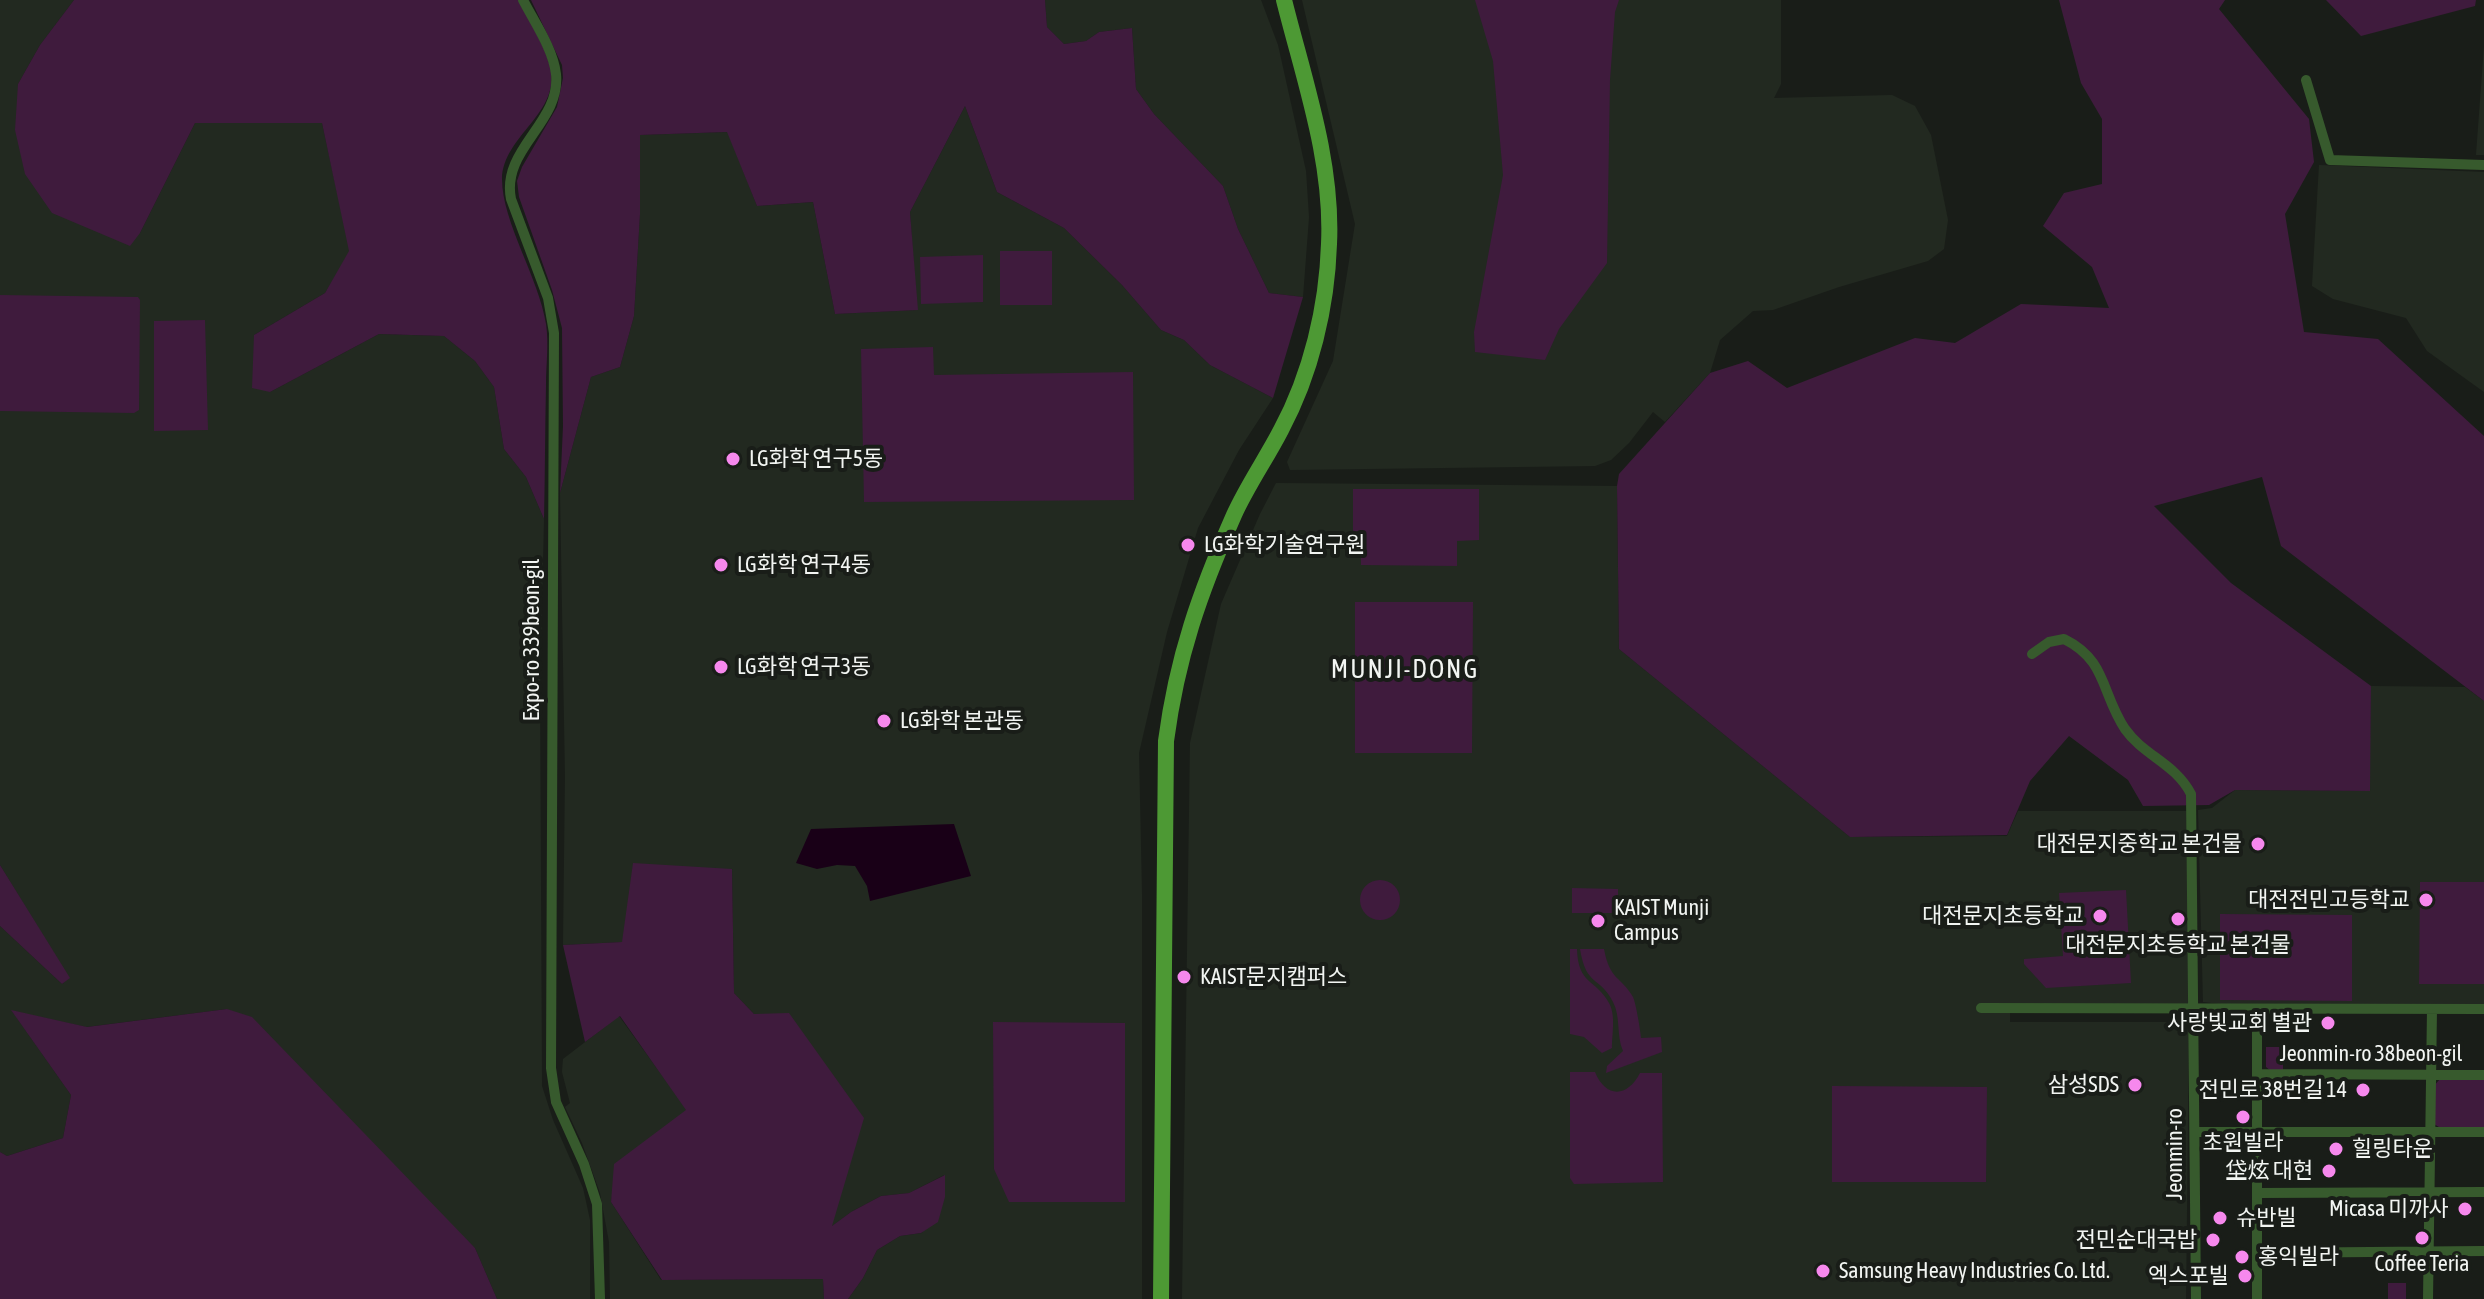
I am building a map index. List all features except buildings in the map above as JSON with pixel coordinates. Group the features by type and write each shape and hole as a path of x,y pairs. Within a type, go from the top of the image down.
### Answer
{"main road":[{"path":"1161,1299 1163,888 1165,757 1169,715 1181,653 1204,585 1236,512 1293,403 1316,336 1325,296 1330,243 1327,181 1313,111 1284,0"}],"street":[{"name":"Expo-ro 339beon-gil","path":"523,0 553,59 556,85 548,112 512,167 508,184 548,298 554,333 551,1068 556,1102 584,1164 597,1204 600,1299"},
{"path":"2306,80 2330,160 2484,165"},
{"name":"Jeonmin-ro","path":"2032,654 2049,642 2064,639 2089,654 2126,729 2142,748 2183,778 2191,794 2196,1299"},
{"path":"1981,1008 2484,1009"},
{"path":"2257,1009 2257,1299"},
{"path":"2428,1299 2432,1009"},
{"name":"Jeonmin-ro 38beon-gil","path":"2257,1074 2484,1075"},
{"path":"2195,1132 2484,1132"},
{"path":"2257,1193 2484,1192"},
{"path":"2257,1253 2484,1251"}],"shaded area":[{"path":"0,0 74,0 40,45 18,84 140,233 195,123 322,123 350,251 325,293 254,335 270,392 379,334 444,336 475,361 494,387 504,449 526,477 544,519 540,687 542,1086 553,1120 583,1188 590,1220 590,1299 497,1299 475,1248 227,1009 86,1027 12,1011 71,1095 63,1138 7,1156 0,1152 0,926 62,984 69,978 0,865"},
{"path":"74,0 519,0 547,58 551,83 540,111 512,149 502,179 508,213 546,324 544,519 526,477 504,449 494,387 475,361 444,336 379,334 270,392 252,388 254,335 325,293 349,251 322,123 195,123 140,233 130,246 52,213 25,174 15,130 18,84 40,45"},
{"path":"531,0 1045,0 1047,27 1064,44 1086,41 1099,32 1132,28 1136,89 1154,114 1223,186 1238,229 1269,293 1303,297 1273,398 1210,365 1184,340 1161,330 1122,285 1064,228 997,192 965,106 910,212 918,310 835,314 813,202 757,206 727,132 640,135 640,214 634,316 620,367 591,377 560,493 562,328 519,197 517,181 557,107 563,78 562,65"},
{"path":"1045,0 1261,0 1278,45 1306,171 1309,217 1303,297 1269,293 1238,229 1223,186 1154,114 1136,89 1132,28 1099,32 1086,41 1064,44 1047,27"},
{"path":"1302,0 1781,0 1781,84 1774,98 1892,95 1915,106 1931,135 1948,220 1944,249 1928,261 1773,310 1753,311 1720,340 1710,373 1665,422 1653,412 1611,460 1595,466 1290,470 1287,462 1333,361 1355,224"},
{"path":"1475,0 1619,0 1615,12 1610,80 1607,263 1559,329 1545,360 1475,352 1474,332 1503,175 1493,61"},
{"path":"2059,0 2225,0 2219,9 2309,119 2314,162 2285,214 2304,332 2378,339 2484,436 2484,701 2281,546 2262,477 2154,506 2231,583 2371,686 2370,791 2235,790 2209,805 2143,806 2128,780 2069,736 2030,781 2007,835 1850,837 1619,649 1619,474 1710,373 1748,361 1787,388 1915,338 1955,343 2021,304 2109,308 2092,267 2043,226 2064,193 2102,184 2102,119 2081,83"},
{"path":"2326,0 2476,0 2475,6 2361,36"},
{"path":"2484,46 2484,155 2476,155"},
{"path":"965,106 997,192 1064,228 1122,285 1161,330 1184,340 1210,365 1273,398 1239,450 1198,528 1167,632 1139,753 1142,1299 848,1299 877,1250 900,1236 922,1233 944,1175 909,1193 881,1196 831,1227 754,1014 734,993 732,869 622,942 563,945 565,776 560,493 591,377 620,367 634,316 640,214 640,135 728,132 757,206 813,202 835,314 917,310 910,212"},
{"path":"2319,165 2484,172 2484,392 2427,351 2406,318 2333,299 2312,286"},
{"path":"1000,251 1052,251 1052,305 1000,305"},
{"path":"983,255 983,302 921,304 920,257"},
{"path":"0,295 138,297 139,410 134,413 0,411"},
{"path":"205,320 208,430 154,431 154,321"},
{"path":"933,347 934,375 1133,372 1134,500 864,502 861,349"},
{"name":"KAIST Munji Campus","path":"1276,483 1617,486 1619,649 1850,837 2007,836 2018,811 2189,811 2190,1005 2010,1006 2010,1022 2181,1022 2189,1029 2186,1299 1182,1299 1190,743 1221,604"},
{"path":"1353,489 1479,489 1479,540 1457,541 1457,566 1361,565 1361,541 1353,540"},
{"path":"1355,602 1473,602 1472,753 1355,753"},
{"path":"2371,686 2465,687 2484,701 2484,1009 2255,1008 2203,1002 2198,810 2212,808 2235,790 2369,791"},
{"path":"954,824 971,876 870,901 867,886 855,866 837,865 817,869 796,863 811,829"},
{"path":"633,863 732,869 734,993 754,1014 789,1013 864,1118 832,1226 881,1196 909,1193 945,1175 945,1197 938,1222 921,1233 900,1236 877,1250 848,1299 824,1299 823,1279 662,1280 611,1202 614,1164 686,1110 620,1016 585,1042 563,945 622,942"},
{"path":"0,865 70,978 62,984 0,926"},
{"path":"1380,880 1394,886 1400,900 1394,914 1380,920 1366,914 1360,900 1366,886"},
{"path":"2420,882 2484,882 2484,984 2419,984"},
{"path":"1572,888 1618,889 1618,913 1572,913"},
{"path":"2126,890 2131,983 2046,988 2024,964 2024,959 2063,956 2059,893"},
{"path":"2220,914 2352,915 2352,1001 2220,1000"},
{"path":"1570,949 1577,949 1584,976 1604,995 1611,1008 1612,1048 1602,1053 1584,1037 1570,1034"},
{"path":"1580,949 1604,949 1613,973 1633,997 1641,1038 1661,1037 1662,1052 1606,1073 1607,1066 1623,1051 1617,1014 1608,994 1586,970"},
{"path":"227,1009 252,1017 475,1248 497,1299 0,1299 0,1152 7,1156 63,1138 71,1095 11,1010 87,1027"},
{"path":"619,1016 687,1110 613,1190 611,1202 661,1280 823,1279 824,1299 610,1299 609,1242 600,1193 565,1107 570,1103 562,1072 563,1059"},
{"path":"993,1022 1125,1023 1125,1202 1009,1202 994,1169"},
{"path":"2266,1047 2283,1047 2283,1072 2271,1071 2266,1067"},
{"path":"1570,1072 1595,1072 1605,1087 1617,1092 1629,1087 1640,1073 1662,1073 1663,1182 1574,1184 1570,1178"},
{"path":"2440,1079 2484,1079 2484,1127 2439,1127 2434,1124 2434,1086"},
{"path":"1832,1086 1987,1087 1986,1182 1832,1182"},
{"path":"2388,1283 2406,1283 2406,1299 2388,1299"}],"place":[{"name":"LG화학 연구5동","path":"733,459"},
{"name":"LG화학기술연구원","path":"1188,545"},
{"name":"LG화학 연구4동","path":"721,565"},
{"name":"LG화학 연구3동","path":"721,667"},
{"name":"LG화학 본관동","path":"884,721"},
{"name":"대전문지중학교 본건물","path":"2258,844"},
{"name":"대전전민고등학교","path":"2426,900"},
{"name":"대전문지초등학교","path":"2100,916"},
{"name":"대전문지초등학교 본건물","path":"2178,919"},
{"name":"KAIST Munji Campus","path":"1598,921"},
{"name":"KAIST문지캠퍼스","path":"1184,977"},
{"name":"사랑빛교회 별관","path":"2328,1023"},
{"name":"삼성SDS","path":"2135,1085"},
{"name":"전민로 38번길 14","path":"2363,1090"},
{"name":"초원빌라","path":"2243,1117"},
{"name":"힐링타운","path":"2336,1149"},
{"name":"垈炫 대현","path":"2329,1171"},
{"name":"Micasa 미까사","path":"2465,1209"},
{"name":"슈반빌","path":"2220,1218"},
{"name":"Coffee Teria","path":"2422,1238"},
{"name":"전민순대국밥","path":"2213,1240"},
{"name":"홍익빌라","path":"2242,1257"},
{"name":"Samsung Heavy Industries Co. Ltd.","path":"1823,1271"},
{"name":"엑스포빌","path":"2245,1276"}],"district":[{"name":"MUNJI-DONG","path":"1405,670"}]}
